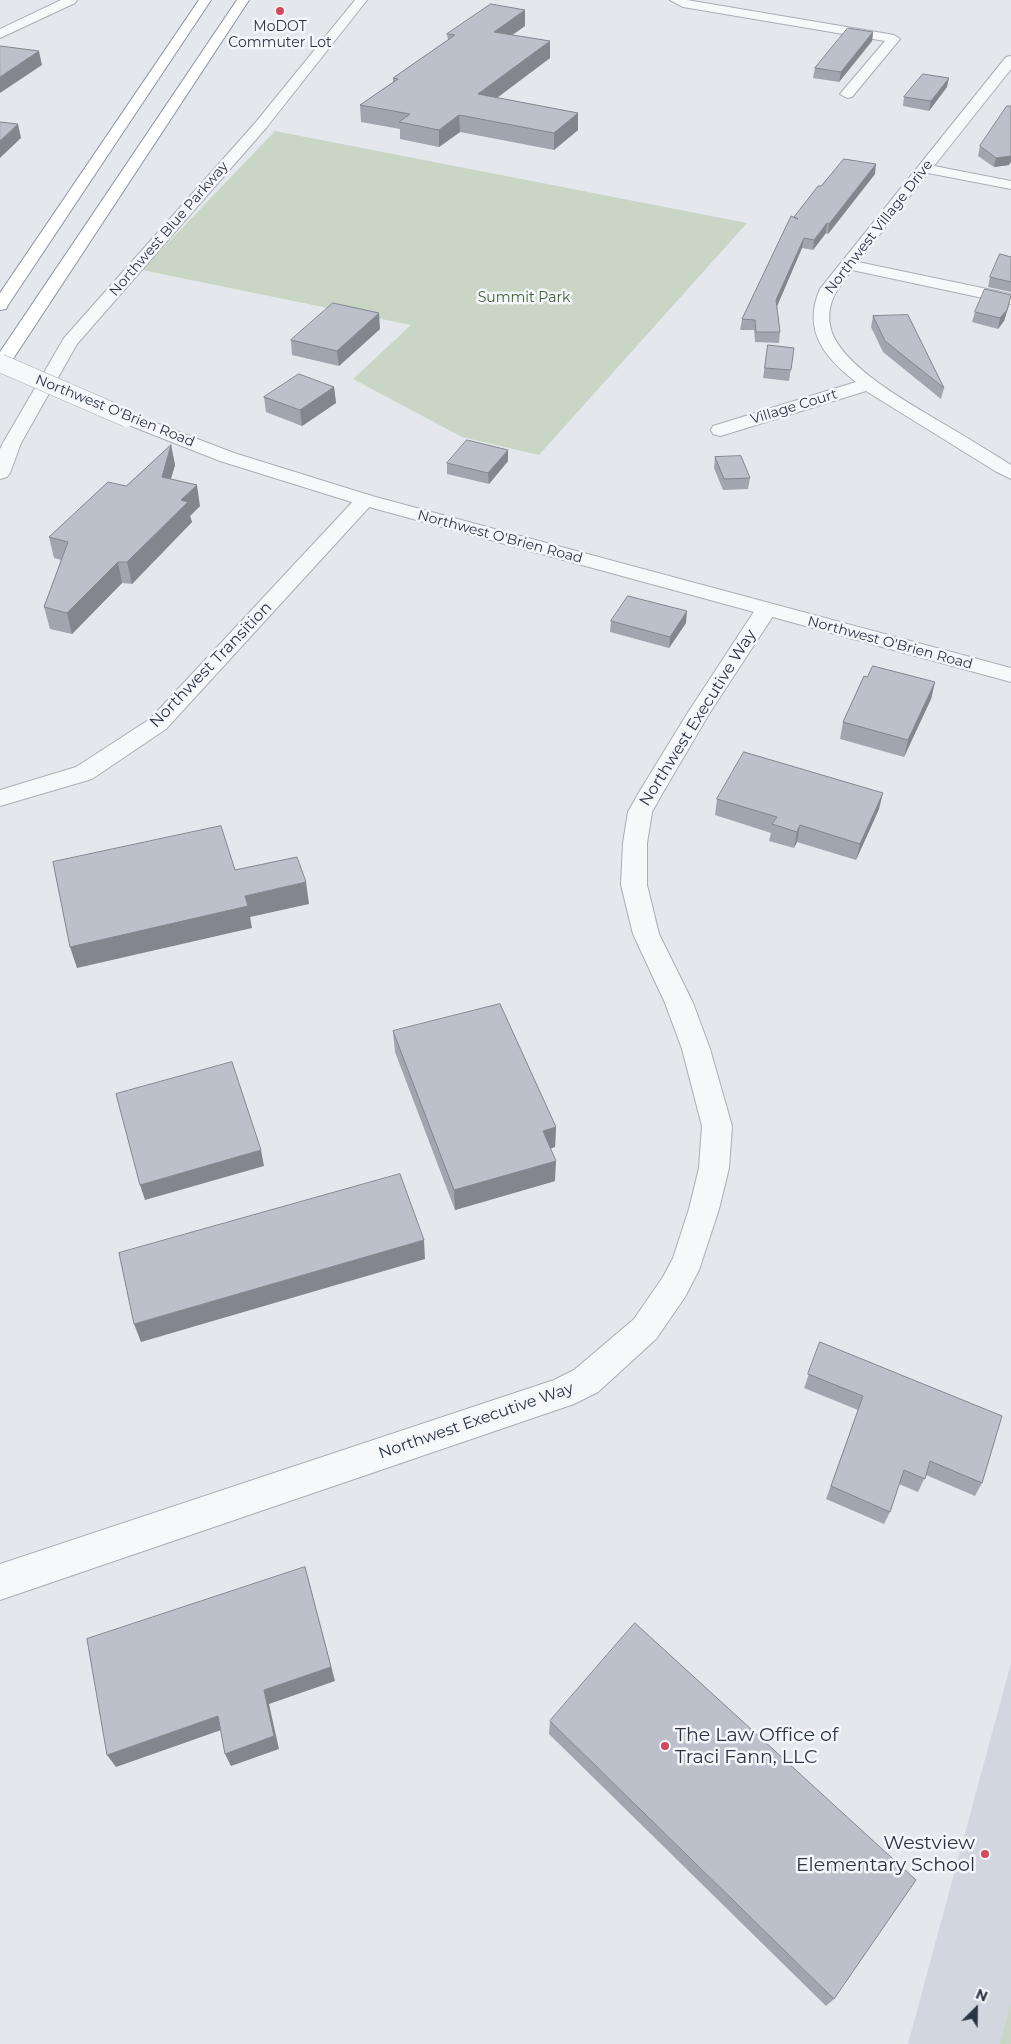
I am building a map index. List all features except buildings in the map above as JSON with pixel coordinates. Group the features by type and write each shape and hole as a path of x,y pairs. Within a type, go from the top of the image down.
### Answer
{"highway":[{"path":"0,305 205,0"},
{"path":"0,364 243,0"}],"street":[{"path":"0,34 71,0"},
{"name":"Northwest Blue Parkway","path":"0,473 12,443 70,342 261,125 361,0"},
{"path":"676,0 692,5 894,39 847,94"},
{"name":"Northwest Village Drive","path":"1011,60 996,90 924,168 828,288 822,301 822,328 830,344 847,365 869,384 1011,473"},
{"path":"924,168 1011,185"},
{"path":"847,264 1011,299"},
{"name":"Northwest O'Brien Road","path":"0,364 127,418 227,457 365,500 1011,675"},
{"name":"Village Court","path":"720,430 869,384"},
{"name":"Northwest Transition","path":"0,798 84,773 158,724 365,500"},
{"name":"Northwest Executive Way","path":"0,1582 562,1393 586,1381 645,1329 674,1287 688,1260 714,1168 716,1126 710,1093 696,1049 679,1003 646,934 634,885 636,837 640,812 698,714 766,610"}],"shaded area":[{"name":"Westview Elementary School","path":"1011,1663 1011,2044 908,2044"}],"green space":[{"name":"Summit Park","path":"275,131 747,223 539,455 462,437 353,379 411,325 142,270"},
{"path":"1011,2003 1011,2044 1000,2044"}],"place":[{"name":"MoDOT Commuter Lot","path":"280,11"},
{"name":"The Law Office of Traci Fann, LLC","path":"665,1746"},
{"name":"Westview Elementary School","path":"985,1854"}]}
